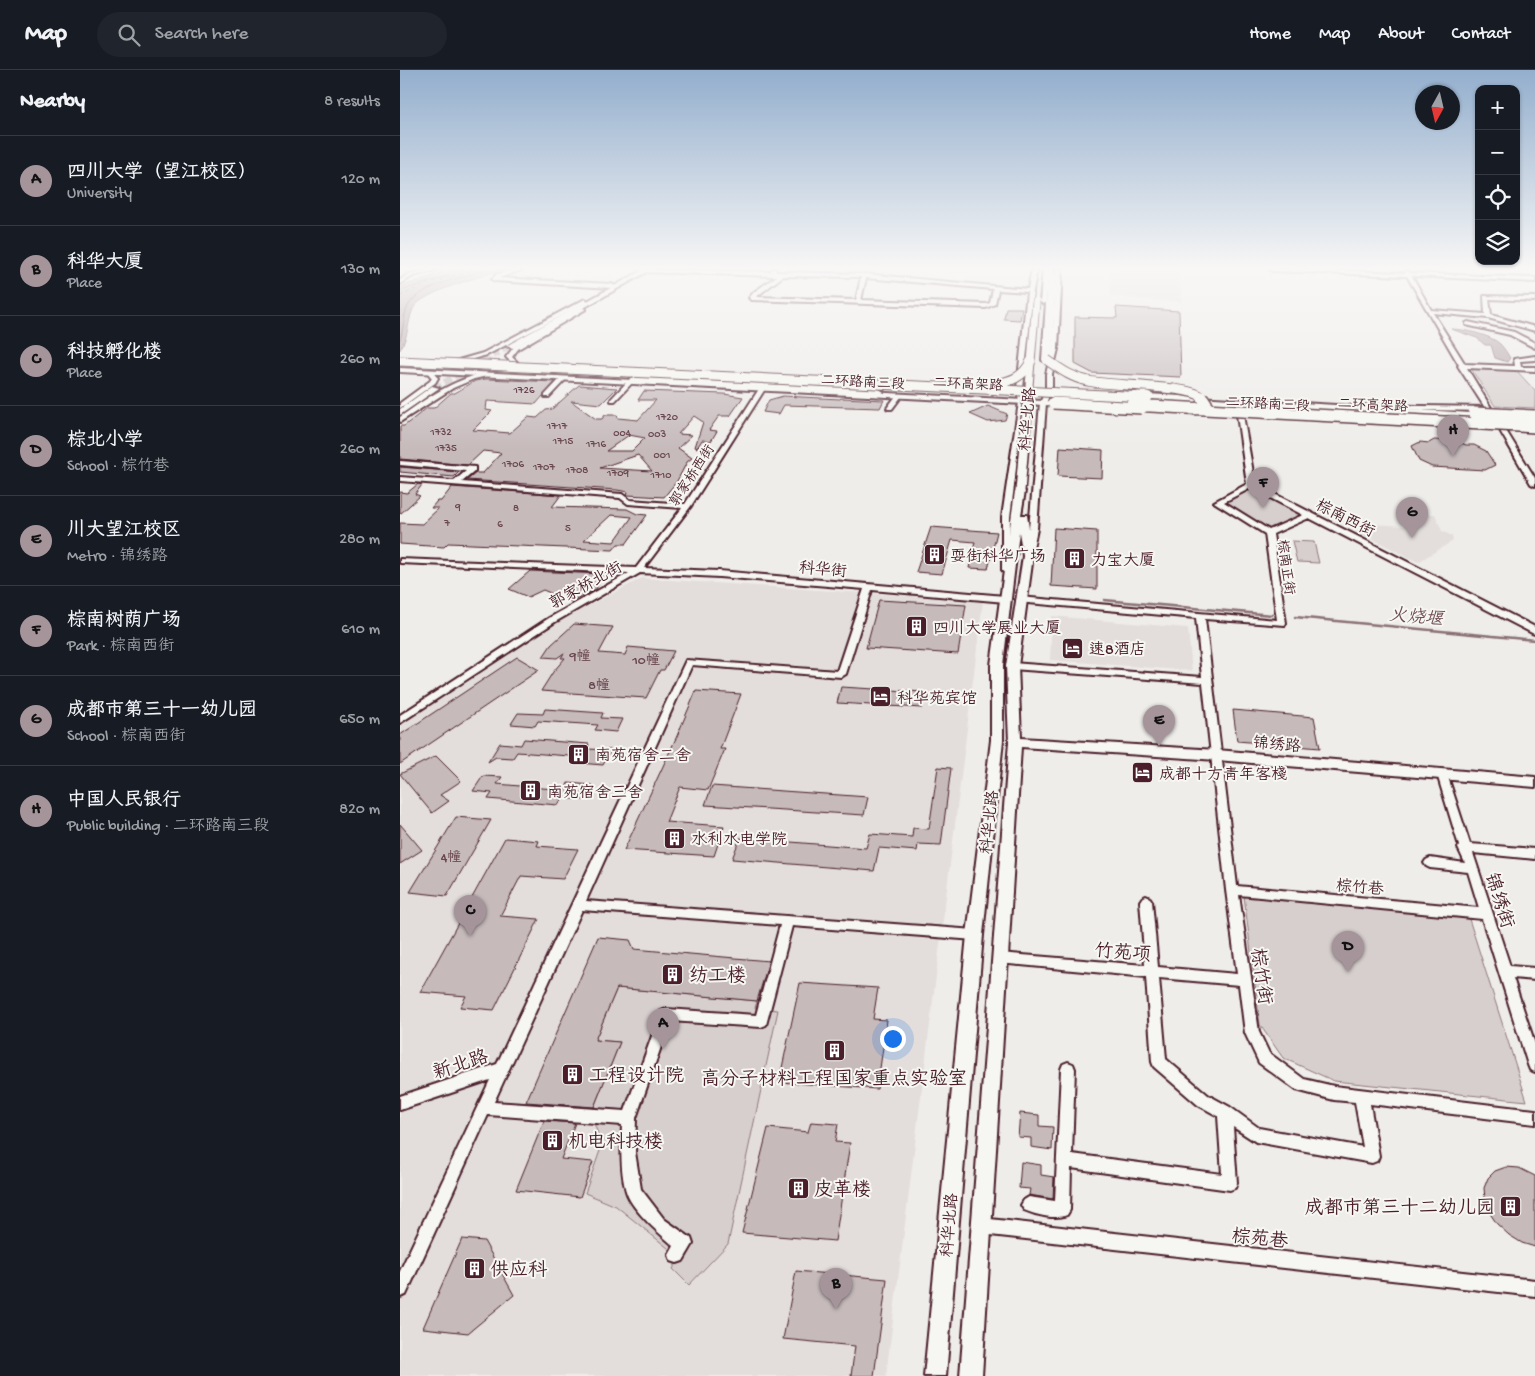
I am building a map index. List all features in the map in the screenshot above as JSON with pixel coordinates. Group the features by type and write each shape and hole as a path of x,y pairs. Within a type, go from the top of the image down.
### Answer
{"highway":[{"path":"1049,330 1047,360 1049,373 1068,384 1147,397"},
{"path":"879,392 1175,410 1201,408 1206,403 1201,395 1188,390 1112,385 1087,381 1069,375 1047,360"},
{"path":"740,378 768,376 993,384 1006,382 1023,375 1031,361"},
{"name":"二环高架路","path":"401,365 740,378 1147,397 1535,421"},
{"name":"二环高架路","path":"401,365 1175,408 1535,421"}],"main road":[{"path":"513,347 542,330"},
{"name":"科华北路","path":"934,1376 975,935 997,740 997,665 1013,600 1028,556 1023,527 1023,491 1031,361 1036,330"},
{"path":"1023,491 1037,330"},
{"name":"二环路南三段","path":"401,365 412,358 1491,412"},
{"name":"二环路南三段","path":"401,365 430,372 1043,403 1240,416 1535,431"},
{"path":"400,413 435,388"},
{"path":"1491,412 1535,411"},
{"path":"1491,412 1535,421"},
{"path":"1502,429 1535,421"},
{"name":"科华北路","path":"971,1376 1015,742 1012,666 1013,600 1007,580 1023,491"},
{"name":"锦绣路","path":"1015,742 1217,755 1535,782"}],"street":[{"path":"458,361 480,356 532,330"},
{"path":"501,346 499,348 503,350 513,347 546,330"},
{"path":"1007,580 1006,517 1022,402 1020,388 1026,330"},
{"path":"1028,556 1033,529 1043,403 1049,389 1049,374 1055,350 1056,330"},
{"path":"1440,330 1491,412"},
{"path":"1501,330 1528,340 1535,346"},
{"path":"513,347 509,357 516,364"},
{"path":"1519,369 1516,360 1535,358"},
{"path":"1461,366 1535,369"},
{"path":"400,420 435,388 435,378 430,372"},
{"path":"400,406 435,388 485,375"},
{"path":"547,396 563,379"},
{"path":"613,400 629,383"},
{"name":"郭家桥西街","path":"637,572 687,506 762,389"},
{"path":"890,408 898,397"},
{"path":"1240,416 1251,485"},
{"path":"1502,429 1535,484"},
{"path":"400,464 472,469 456,484"},
{"path":"400,479 622,496 628,502 687,506"},
{"name":"棕南西街","path":"1251,485 1535,631"},
{"name":"棕南正街","path":"1251,485 1218,502 1269,532 1282,623"},
{"path":"1269,532 1310,515"},
{"name":"郭家桥北街","path":"400,561 637,572"},
{"name":"郭家桥北街","path":"400,720 552,620 637,572"},
{"name":"科华街","path":"637,572 719,574 1282,623"},
{"path":"400,1289 689,662 841,674 869,587"},
{"name":"棕竹街","path":"1200,616 1206,680 1244,980 1252,1033 1264,1058 1300,1085 1334,1093 1535,1117"},
{"path":"1012,666 1206,680"},
{"name":"锦绣街","path":"1442,774 1464,848 1535,1065"},
{"path":"1464,848 1535,854"},
{"path":"1430,863 1471,868"},
{"name":"棕竹巷","path":"1232,890 1486,914"},
{"path":"1146,901 1159,1062 1203,1100 1226,1112 1256,1135 1372,1156 1361,1096"},
{"path":"578,905 975,935"},
{"path":"676,1255 685,1244 659,1224 634,1192 628,1152 629,1118 666,1015 761,1020 788,920"},
{"name":"竹苑项","path":"999,958 1244,980"},
{"path":"1504,971 1535,974"},
{"path":"1029,1205 1062,1210 1068,1068"},
{"name":"新北路","path":"400,1102 502,1069"},
{"path":"484,1108 629,1118"},
{"path":"1063,1160 1230,1184 1226,1112"},
{"name":"棕苑巷","path":"981,1226 1535,1288"}],"shaded area":[{"path":"1470,367 1517,371 1535,391 1535,408 1495,406"},
{"path":"1251,485 1310,515 1269,533 1218,502"},
{"path":"1401,513 1435,514 1442,531 1452,536 1453,541 1418,562 1355,530 1355,523 1405,526"},
{"path":"1292,541 1314,542 1319,563 1297,562"},
{"path":"642,578 983,601 886,1376 400,1376 400,723 561,620"},
{"path":"1052,616 1188,628 1192,671 1050,660"},
{"path":"1244,896 1468,916 1527,1101 1334,1081 1283,1058 1260,1025"},
{"path":"617,988 757,1001 755,1008 778,1010 728,1244 689,1285 673,1269 679,1257 616,1206 585,1193 602,1145 591,1115 620,1042 595,1040"}],"water":[{"path":"400,330 407,330 405,339 400,350"},
{"path":"1454,330 1484,335 1500,344 1510,358 1507,362 1495,358 1491,345 1485,345 1477,338"}],"building":[{"path":"1075,330 1180,330 1181,377 1092,373 1075,364"},
{"path":"486,379 555,382 536,404 487,401 486,410 492,411 473,430 510,433 528,417 537,418 546,410 552,409 579,385 617,388 601,404 571,401 596,419 602,419 605,415 617,415 618,418 638,420 656,400 638,400 644,391 724,394 743,397 730,416 719,416 709,430 717,431 711,441 702,440 697,448 695,447 703,422 694,416 678,434 692,435 678,448 692,458 687,462 677,481 664,497 627,495 628,492 617,490 467,480 476,473 483,473 501,453 483,451 468,465 400,459 400,426 404,426 427,408 434,408 451,393 455,393 475,381","holes":["629,435 645,438 632,451 606,451","638,455 652,471 600,468 623,460"]},
{"path":"783,396 884,400 880,408 784,405 779,414 763,412 769,400"},
{"path":"988,406 1007,414 1005,420 988,422 970,414"},
{"path":"1434,440 1457,441 1466,445 1474,445 1486,451 1495,465 1485,470 1432,467 1419,461 1412,446 1420,442 1429,443"},
{"path":"1060,447 1103,450 1102,478 1058,476"},
{"path":"400,467 459,472 454,477 400,472"},
{"path":"418,484 422,485 415,494 420,496 400,514 400,492 407,493"},
{"path":"452,487 561,495 552,507 627,509 637,514 647,515 626,544 618,544 613,550 448,543 444,547 400,544 400,523 422,524 439,508 431,508 437,501 441,501","holes":["611,515 632,517 614,542 584,540"]},
{"name":"耍街科华广场","path":"931,527 997,532 988,569 969,568 975,542 952,540 942,574 916,572"},
{"name":"力宝大厦","path":"1054,528 1097,531 1097,589 1051,586"},
{"path":"530,571 604,574 596,589 572,602 543,590 528,597 509,589"},
{"name":"四川大学展业大厦","path":"879,600 966,605 958,654 866,648"},
{"path":"574,624 613,627 599,653 625,655 628,647 674,651 664,670 660,670 646,698 541,691 565,658 561,658 564,653 557,658 543,657 551,645"},
{"path":"517,657 539,670 400,764 400,735"},
{"name":"科华苑宾馆","path":"841,687 924,692 922,708 837,703"},
{"path":"696,691 741,694 720,749 725,749 708,790 680,787 666,822 724,826 714,856 624,850 677,736"},
{"path":"545,709 603,713 601,718 622,719 616,732 595,730 598,725 538,721 535,726 511,724 518,713 543,714"},
{"path":"1233,710 1314,717 1320,748 1237,741"},
{"name":"南苑宿舍二舍","path":"524,739 589,744 587,749 611,750 603,765 579,763 582,757 517,752 513,758 496,757 488,762 500,743 521,745"},
{"path":"436,756 461,781 440,795 449,801 432,813 400,774"},
{"name":"水利水电学院","path":"938,767 951,768 941,845 918,844 917,851 879,848 874,871 732,859 740,838 866,848 870,834 912,837 913,828 929,829"},
{"name":"南苑宿舍三舍","path":"483,776 502,777 497,784 565,790 568,783 592,785 584,800 562,798 558,805 488,799 492,793 473,791"},
{"name":"水利水电学院","path":"712,786 868,797 864,815 705,805"},
{"path":"456,817 491,820 447,896 410,892"},
{"path":"400,824 422,850 400,864"},
{"path":"505,838 539,841 537,846 578,849 563,879 521,876 500,916 539,919 494,1010 460,1007 466,996 420,992"},
{"name":"纺工楼","path":"598,937 630,940 634,949 769,961 757,1001 617,988 595,1040 620,1042 594,1107 526,1102"},
{"name":"高分子材料工程国家重点实验室","path":"800,983 878,988 873,1019 887,1020 877,1089 779,1082"},
{"path":"1020,1113 1039,1115 1039,1126 1053,1127 1052,1150 1031,1147 1031,1138 1018,1137"},
{"name":"机电科技楼","path":"544,1121 575,1123 561,1159 593,1162 580,1197 516,1190"},
{"name":"皮革楼","path":"811,1122 838,1124 835,1142 850,1143 835,1241 742,1233 768,1128 808,1132"},
{"path":"1021,1162 1041,1165 1041,1175 1054,1177 1053,1199 1029,1195 1030,1189 1019,1188"},
{"name":"成都市第三十二幼儿园","path":"1506,1167 1519,1168 1535,1176 1535,1247 1522,1243 1509,1235 1497,1224 1489,1212 1484,1188 1488,1178 1495,1171"},
{"name":"供应科","path":"462,1239 484,1241 514,1295 468,1333 423,1328"},
{"path":"796,1271 887,1279 874,1376 851,1376 855,1346 783,1339"}],"waterway":[{"name":"火烧堰","path":"1104,600 1272,615"},
{"name":"火烧堰","path":"1295,617 1535,640"}],"tunnel":[{"path":"435,388 510,346"}],"place":[{"name":"中国人民银行","path":"1453,456"},
{"name":"棕南树荫广场","path":"1263,508"},
{"name":"成都市第三十一幼儿园","path":"1412,538"},
{"name":"耍街科华广场","path":"934,555"},
{"name":"力宝大厦","path":"1075,559"},
{"name":"四川大学展业大厦","path":"917,627"},
{"name":"速8酒店","path":"1073,648"},
{"name":"科华苑宾馆","path":"881,697"},
{"name":"川大望江校区","path":"1159,746"},
{"name":"南苑宿舍二舍","path":"579,754"},
{"name":"成都十方青年客棧","path":"1143,773"},
{"name":"南苑宿舍三舍","path":"531,791"},
{"name":"水利水电学院","path":"675,838"},
{"name":"科技孵化楼","path":"470,936"},
{"name":"棕北小学","path":"1348,972"},
{"name":"纺工楼","path":"673,974"},
{"name":"四川大学（望江校区）","path":"663,1049"},
{"name":"高分子材料工程国家重点实验室","path":"834,1051"},
{"name":"工程设计院","path":"573,1074"},
{"name":"机电科技楼","path":"552,1140"},
{"name":"皮革楼","path":"798,1188"},
{"name":"成都市第三十二幼儿园","path":"1511,1206"},
{"name":"供应科","path":"474,1268"},
{"name":"科华大厦","path":"836,1309"}]}
